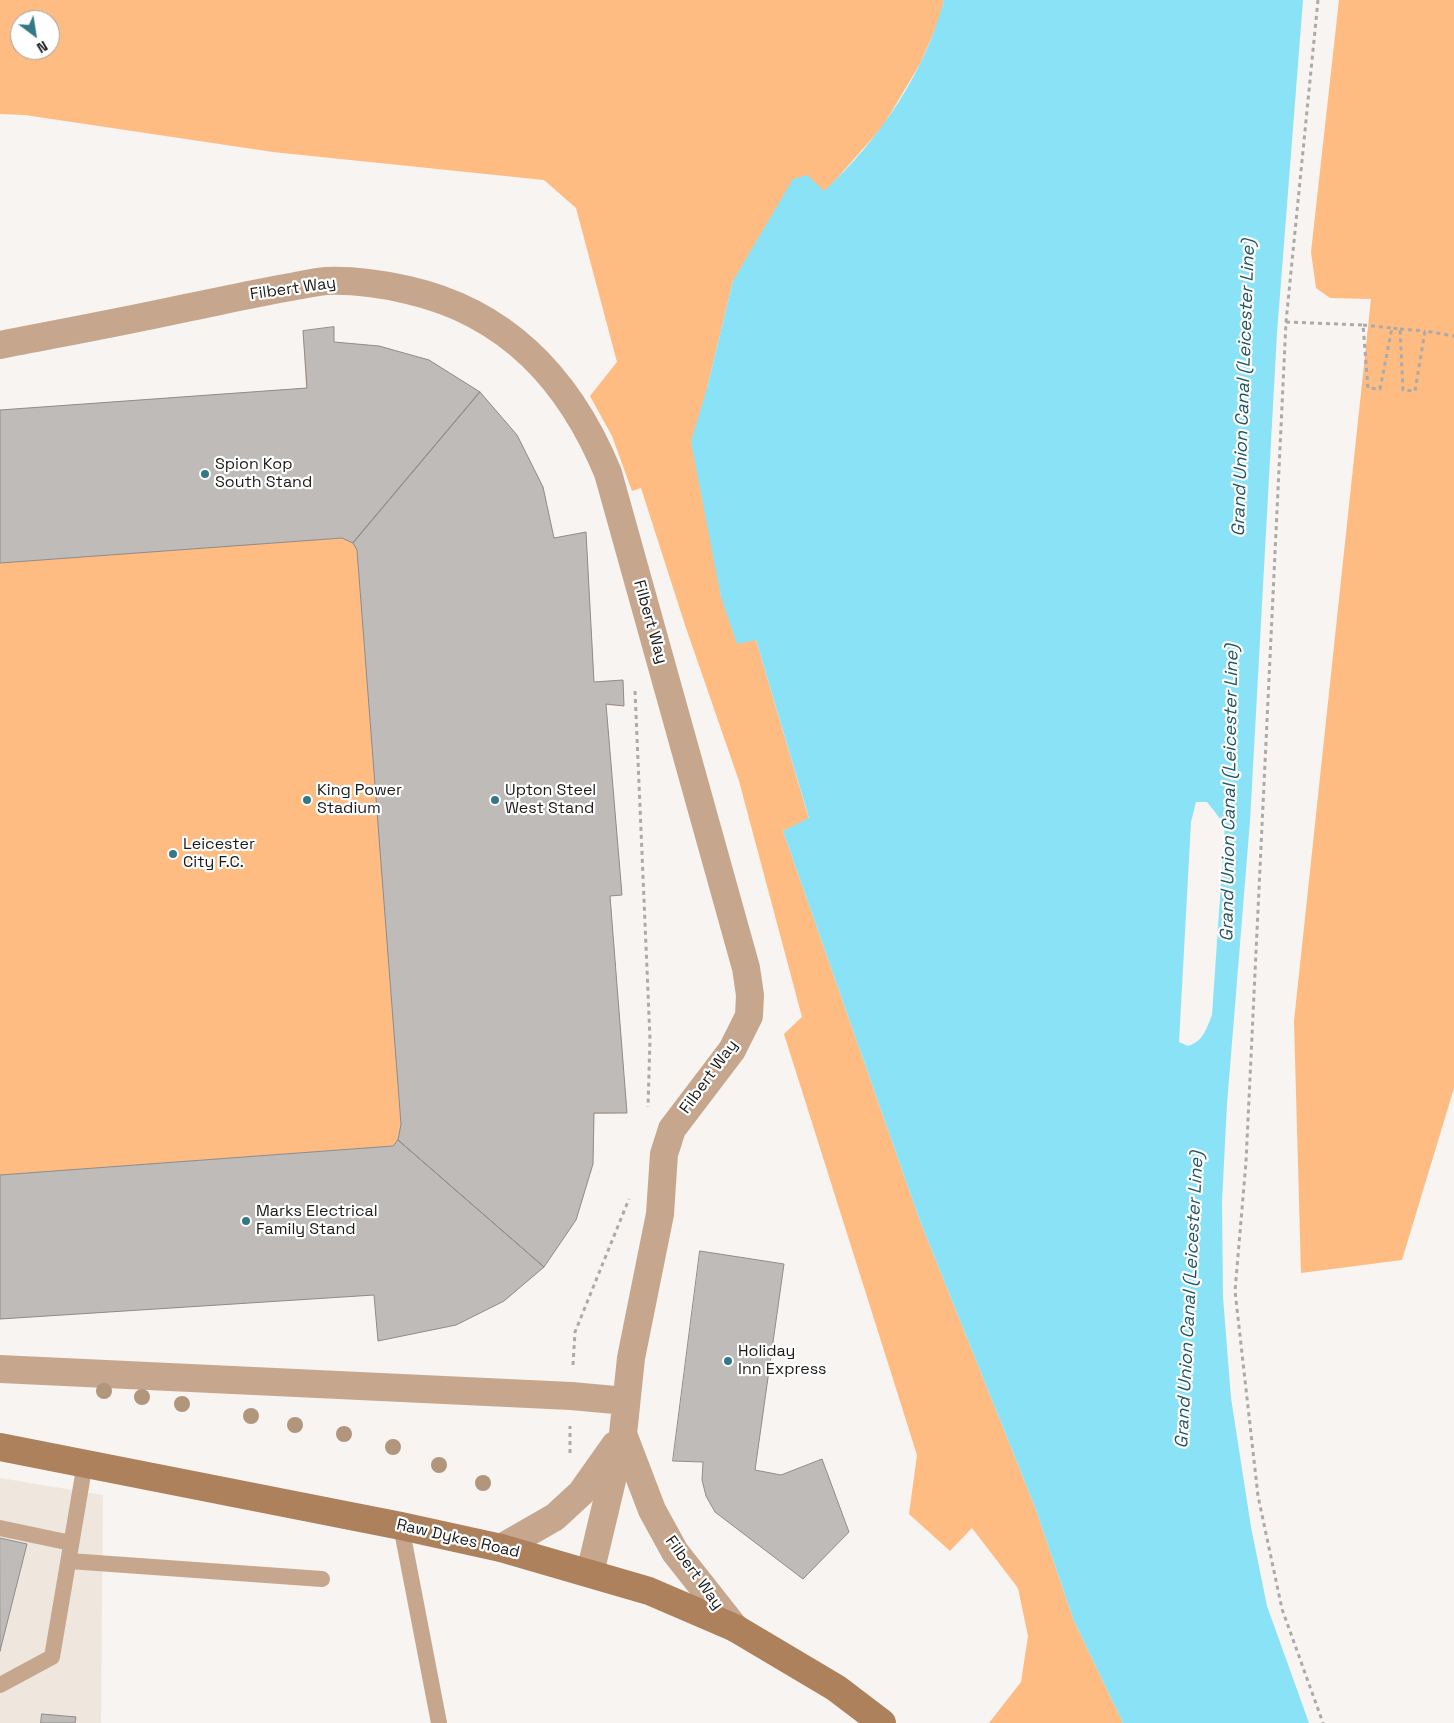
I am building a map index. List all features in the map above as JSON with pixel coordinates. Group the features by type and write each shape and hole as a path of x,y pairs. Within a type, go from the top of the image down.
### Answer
{"street":[{"name":"Filbert Way","path":"0,345 325,281 390,286 428,295 459,306 489,322 518,342 547,370 572,402 594,439 608,473 746,968 750,995 749,1016 732,1050 684,1110 672,1129 664,1154 660,1214 631,1358 623,1434 590,1573"},
{"path":"0,1369 571,1396 626,1401"},
{"name":"Filbert Way","path":"623,1434 652,1510 675,1552 734,1628"},
{"path":"501,1548 555,1517 580,1493 623,1434"},
{"name":"Raw Dykes Road","path":"0,1447 401,1526 501,1548 649,1591 734,1628 836,1688 882,1723"}],"lane":[{"path":"0,1685 52,1657 84,1463"},
{"path":"401,1526 439,1723"},
{"path":"0,1528 72,1544"},
{"path":"68,1561 322,1579"}],"path":[{"path":"1318,0 1286,322 1246,1162 1235,1291 1258,1496 1282,1609 1323,1723"},
{"path":"1286,322 1400,328 1454,336"},
{"path":"1363,325 1368,388 1380,388 1392,328"},
{"path":"1400,328 1403,390 1414,390 1425,331"},
{"path":"634,683 650,1039 648,1115"},
{"path":"580,1493 570,1484 571,1396 576,1332 629,1198"}],"shaded area":[{"path":"0,0 944,0 938,23 920,64 883,126 833,183 733,281 707,388 713,544 721,597 756,640 809,819 783,831 920,1221 1035,1507 1074,1621 1123,1723 989,1723 1021,1682 1028,1636 1018,1588 972,1528 950,1551 909,1514 917,1455 784,1034 802,1017 739,781 685,625 641,488 632,491 612,436 590,396 617,362 576,208 544,180 273,152 25,115 0,114"},
{"path":"1339,0 1454,0 1454,1088 1402,1260 1301,1273 1294,1021 1371,299 1330,298 1316,288 1311,252"},
{"name":"King Power Stadium","path":"334,327 334,342 379,346 429,360 480,392 517,435 543,487 554,538 586,532 594,682 623,680 624,706 606,705 622,895 610,896 627,1113 594,1114 593,1164 576,1220 544,1267 504,1301 456,1325 378,1341 374,1295 0,1319 0,410 306,388 303,331"},
{"path":"0,1478 103,1495 101,1723 0,1723"}],"water":[{"name":"Grand Union Canal (Leicester Line)","path":"944,0 1303,0 1277,333 1250,821 1227,1104 1222,1202 1223,1297 1231,1398 1251,1527 1267,1606 1309,1723 1123,1723 1074,1621 1035,1507 920,1221 783,831 809,818 756,640 737,644 721,597 691,442 707,388 733,281 793,179 807,175 824,191 863,150 898,104 925,53 936,27","holes":["1196,802 1207,802 1225,825 1212,1015 1201,1038 1188,1046 1179,1042 1191,822"]}],"building":[{"name":"Spion Kop South Stand","path":"334,327 334,342 379,346 429,360 480,392 353,543 342,538 0,563 0,410 307,388 303,331"},
{"name":"Upton Steel West Stand","path":"480,392 517,435 543,487 554,538 586,532 594,682 623,680 624,706 606,704 622,895 610,896 627,1113 594,1113 593,1164 576,1220 544,1267 398,1140 401,1124 357,550 353,543"},
{"name":"Marks Electrical Family Stand","path":"398,1140 544,1267 504,1301 456,1325 378,1341 374,1295 0,1319 0,1175 393,1146"},
{"name":"Holiday Inn Express","path":"700,1251 784,1264 755,1470 781,1475 822,1459 849,1532 803,1579 715,1512 706,1496 702,1480 703,1462 673,1461"},
{"path":"0,1538 27,1544 0,1651"},
{"path":"42,1714 76,1717 75,1723 41,1723"}],"place":[{"name":"Spion Kop South Stand","path":"205,474"},
{"name":"King Power Stadium","path":"307,800"},
{"name":"Upton Steel West Stand","path":"495,800"},
{"name":"Leicester City F.C.","path":"173,854"},
{"name":"Marks Electrical Family Stand","path":"246,1221"},
{"name":"Holiday Inn Express","path":"728,1361"}]}
